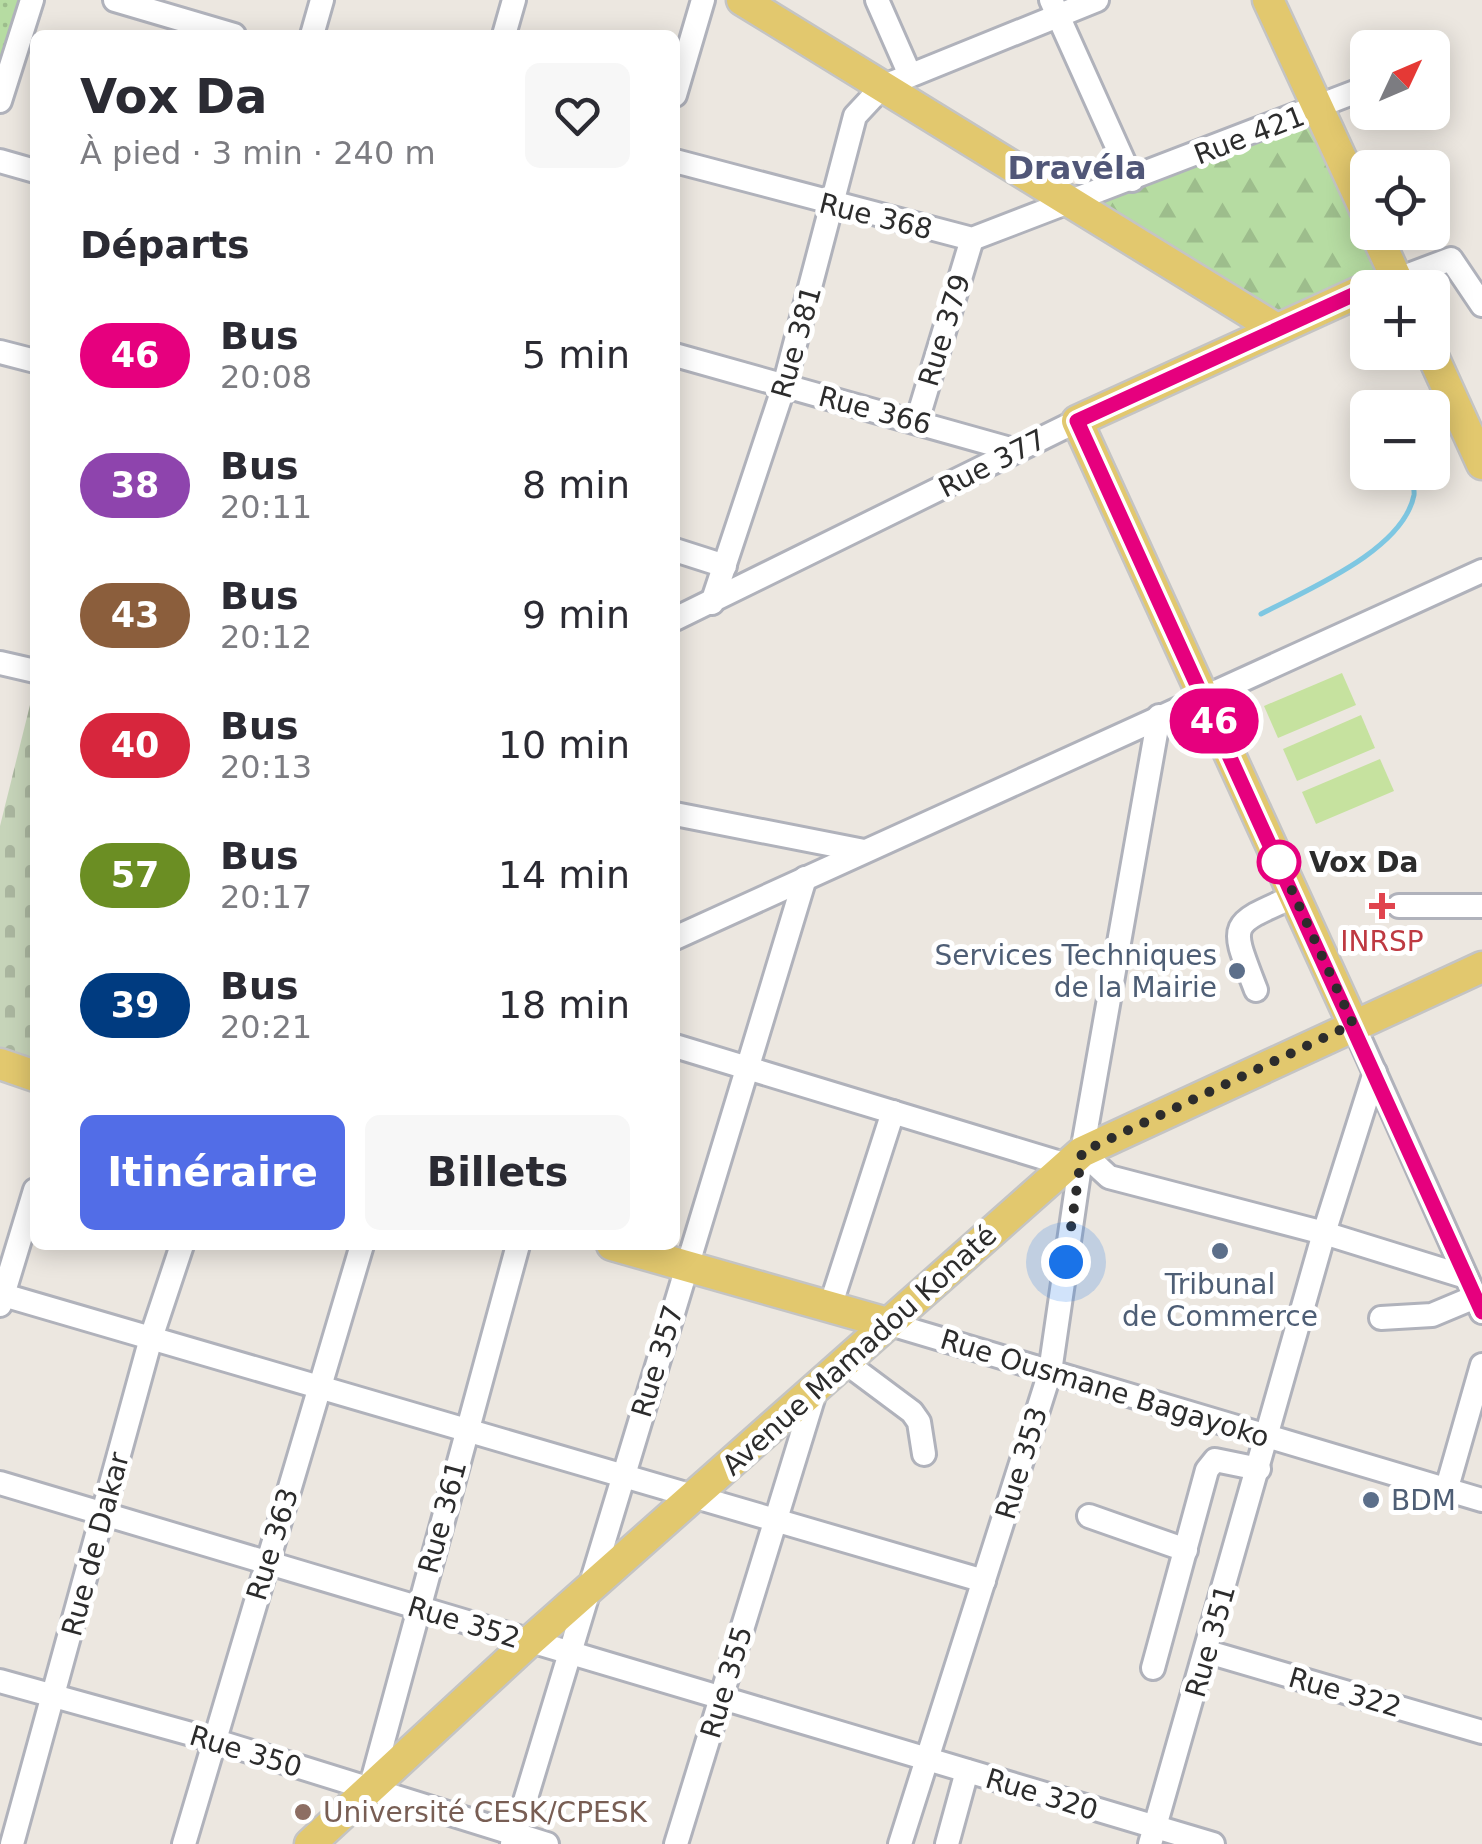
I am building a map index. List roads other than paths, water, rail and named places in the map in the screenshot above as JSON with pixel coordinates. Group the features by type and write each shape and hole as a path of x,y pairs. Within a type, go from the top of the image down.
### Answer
{"main road":[{"path":"742,0 896,81 1074,203 1275,328"},
{"path":"1268,0 1350,178"},
{"name":"Rue 377","path":"1077,421 1275,328 1350,298"},
{"path":"1439,370 1482,464"},
{"path":"1077,421 1353,1024"},
{"name":"Avenue Mamadou Konaté","path":"310,1844 530,1641 1074,1158 1353,1024 1482,967"},
{"path":"0,1064 30,1074"},
{"name":"Rue Ousmane Bagayoko","path":"630,1250 887,1323"}],"street":[{"path":"0,101 32,0"},
{"path":"115,0 217,30"},
{"path":"313,30 322,0"},
{"path":"505,30 514,0"},
{"path":"680,78 703,0"},
{"path":"877,0 896,81 1054,8 1096,0"},
{"path":"1054,8 1132,180"},
{"name":"Rue 381","path":"712,603 784,386 855,116 896,81"},
{"name":"Rue 421","path":"1074,203 1350,95"},
{"path":"0,161 30,170"},
{"name":"Rue 368","path":"680,162 972,240 1074,203"},
{"name":"Rue 379","path":"917,421 972,240"},
{"path":"1421,270 1451,258 1482,305"},
{"path":"0,352 30,360"},
{"name":"Rue 366","path":"680,355 1016,451"},
{"name":"Rue 377","path":"680,617 1077,421"},
{"path":"680,552 725,566"},
{"path":"680,936 1482,571"},
{"path":"0,663 30,670"},
{"name":"Rue 353","path":"900,1844 1050,1372 1074,1158 1159,716"},
{"path":"680,815 864,851"},
{"name":"Rue 357","path":"514,1839 805,878"},
{"path":"1256,990 1236,938 1238,928 1252,915 1295,896"},
{"path":"1400,906 1482,906"},
{"path":"1353,1024 1477,1301"},
{"path":"680,1048 893,1112 1074,1158 1109,1177 1324,1234 1477,1301"},
{"name":"Rue 351","path":"1153,1836 1324,1234 1374,1072"},
{"path":"830,1307 893,1112"},
{"path":"30,1204 1,1298 151,1338 984,1581"},
{"name":"Rue de Dakar","path":"12,1844 151,1338 180,1250"},
{"name":"Rue 363","path":"184,1844 361,1250"},
{"name":"Rue 361","path":"370,1789 517,1250"},
{"path":"1381,1318 1432,1316 1477,1301"},
{"name":"Rue Ousmane Bagayoko","path":"887,1323 1482,1500"},
{"path":"845,1362 912,1412 919,1422 924,1454"},
{"path":"1446,1491 1471,1447 1482,1365"},
{"name":"Rue 355","path":"676,1844 816,1389"},
{"path":"1154,1668 1208,1470 1215,1460 1259,1469"},
{"name":"Rue 352","path":"0,1484 929,1760"},
{"path":"1089,1516 1186,1550"},
{"name":"Rue 322","path":"1208,1652 1482,1732"},
{"name":"Rue 350","path":"0,1681 213,1740 514,1839 547,1844"},
{"name":"Rue 320","path":"929,1760 1153,1836 1214,1844"},
{"path":"947,1844 967,1772"}],"waterway":[{"path":"1261,614 1326,581 1373,551 1406,515 1413,490"}],"place":[{"name":"Vox Da","path":"1279,862"},
{"name":"INRSP","path":"1382,906"},
{"name":"Services Techniques de la Mairie","path":"1237,971"},
{"name":"Tribunal de Commerce","path":"1220,1251"},
{"name":"BDM","path":"1371,1500"},
{"name":"Université CESK/CPESK","path":"303,1812"}],"district":[{"name":"Dravéla","path":"1077,168"}]}
